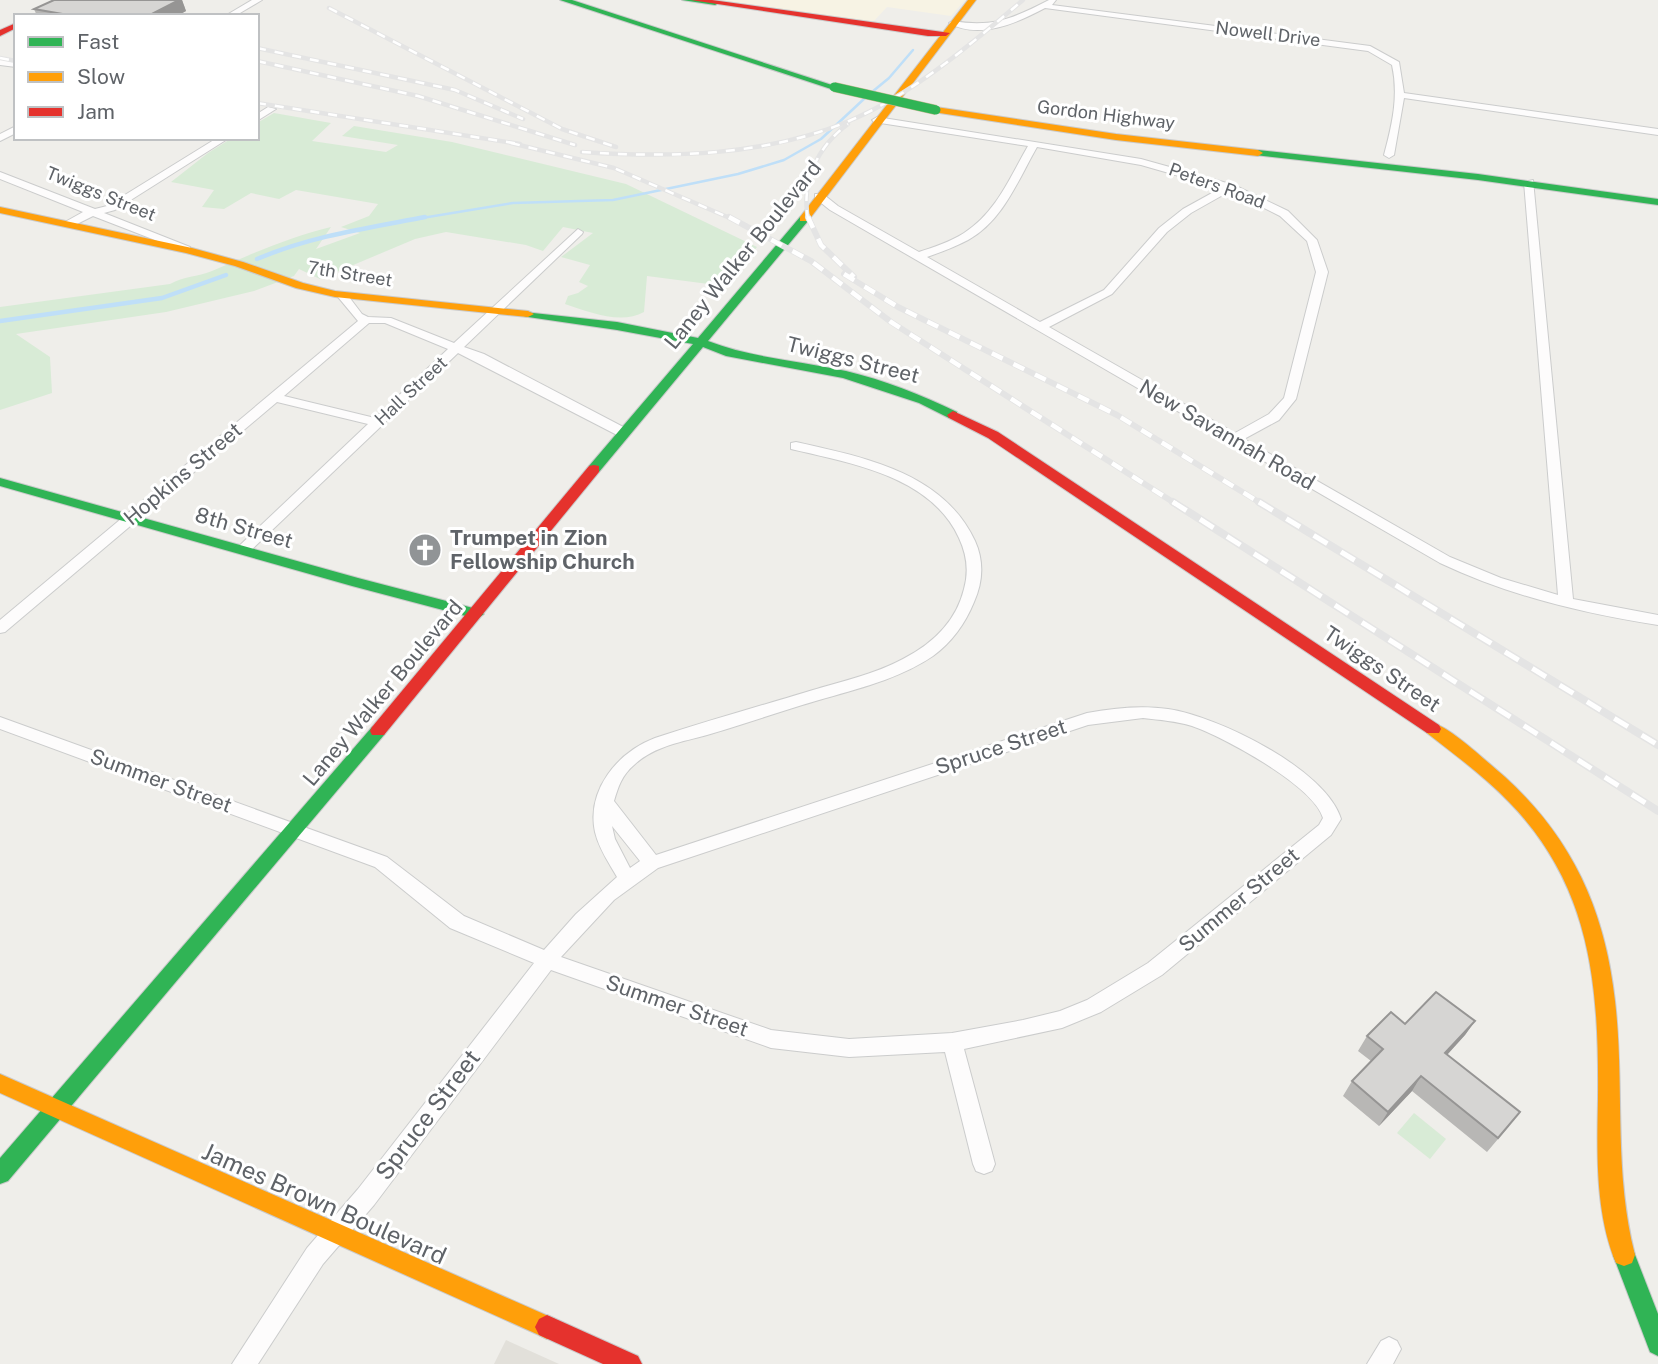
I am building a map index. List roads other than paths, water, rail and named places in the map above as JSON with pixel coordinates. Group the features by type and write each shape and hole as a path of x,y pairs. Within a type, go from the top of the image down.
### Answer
{"main road":[{"name":"Gordon Highway","path":"564,0 741,59 940,105 1075,132 1530,182 1658,202"},
{"name":"Gordon Highway","path":"609,0 809,67 838,82"},
{"path":"686,0 715,3"},
{"path":"695,0 928,33 950,28"},
{"name":"Laney Walker Boulevard","path":"0,1174 296,829 477,614 699,342 783,246 877,120 909,85 972,0"},
{"path":"652,11 809,67"},
{"name":"Gordon Highway","path":"940,105 1574,174"},
{"name":"7th Street","path":"0,210 188,250 300,286 342,295 496,310 617,326 699,342"},
{"name":"Twiggs Street","path":"699,342 726,352 872,382 961,417 993,435 1426,724 1472,756 1509,788 1536,818 1565,860 1593,922 1604,985 1608,1142 1616,1229 1639,1303 1658,1344"},
{"name":"8th Street","path":"0,482 477,614"},
{"name":"James Brown Boulevard","path":"0,1083 630,1364"}],"street":[{"path":"233,14 258,0"},
{"path":"950,28 999,27 1013,23 1055,0"},
{"name":"Nowell Drive","path":"1044,6 1362,47 1384,55 1396,64 1399,95 1398,121 1389,155"},
{"path":"1399,95 1658,132"},
{"path":"259,117 271,109"},
{"name":"Peters Road","path":"877,120 1152,164 1230,187 1270,205 1296,222 1313,242 1322,260 1290,399 1282,411 1234,439"},
{"path":"69,225 111,208 221,140"},
{"path":"919,256 966,237 986,222 997,209 1034,144"},
{"name":"Twiggs Street","path":"0,175 188,250"},
{"path":"1530,182 1566,603"},
{"path":"1041,326 1108,292 1163,230 1187,211 1230,187"},
{"name":"New Savannah Road","path":"819,196 834,208 1404,538 1468,571 1566,603 1658,620"},
{"name":"Hall Street","path":"243,550 578,232"},
{"path":"342,295 352,310 366,320 387,320 457,347 624,433"},
{"name":"Hopkins Street","path":"0,628 366,320"},
{"path":"273,397 377,422"},
{"path":"627,879 605,840 600,821 614,777 622,766 649,747 906,665 938,645 950,634 965,612 974,572 971,546 961,528 942,505 921,488 874,465 796,446"},
{"name":"Spruce Street","path":"244,1364 315,1256 366,1197 547,961 589,912 627,879 652,863 1087,719 1129,712 1149,711 1185,718 1232,734 1316,791 1331,813"},
{"name":"Summer Street","path":"0,723 381,862 422,891 457,922 547,961 771,1039 849,1048 952,1042 1023,1029 1062,1019 1124,989 1155,969 1325,830 1332,819 1331,813"},
{"path":"605,801 615,818 652,863"},
{"path":"952,1042 984,1164"}],"waterway":[{"path":"872,92 889,78 913,50"},
{"path":"416,219 513,203 613,200 738,174 784,160 821,139 865,98"},
{"path":"257,259 319,239 425,217"},
{"path":"0,321 162,298 226,275"}],"railway":[{"path":"582,152 649,155 717,152 751,148 817,133 873,110 918,83 962,51 1023,0"},
{"path":"329,8 562,129 616,147"},
{"path":"259,48 455,90 523,119"},
{"path":"0,58 14,61"},
{"path":"259,61 418,96 575,145"},
{"path":"259,103 520,144"},
{"path":"808,219 807,191 814,166 828,143 848,124"},
{"path":"511,143 614,168 732,219"},
{"path":"729,217 811,261 891,322 1176,504"},
{"path":"808,217 821,245 854,277"},
{"path":"844,274 898,307 1117,415 1262,504"},
{"path":"1173,502 1658,811"},
{"path":"1259,502 1658,745"}],"place":[{"name":"Trumpet in Zion Fellowship Church","path":"425,550"}]}
